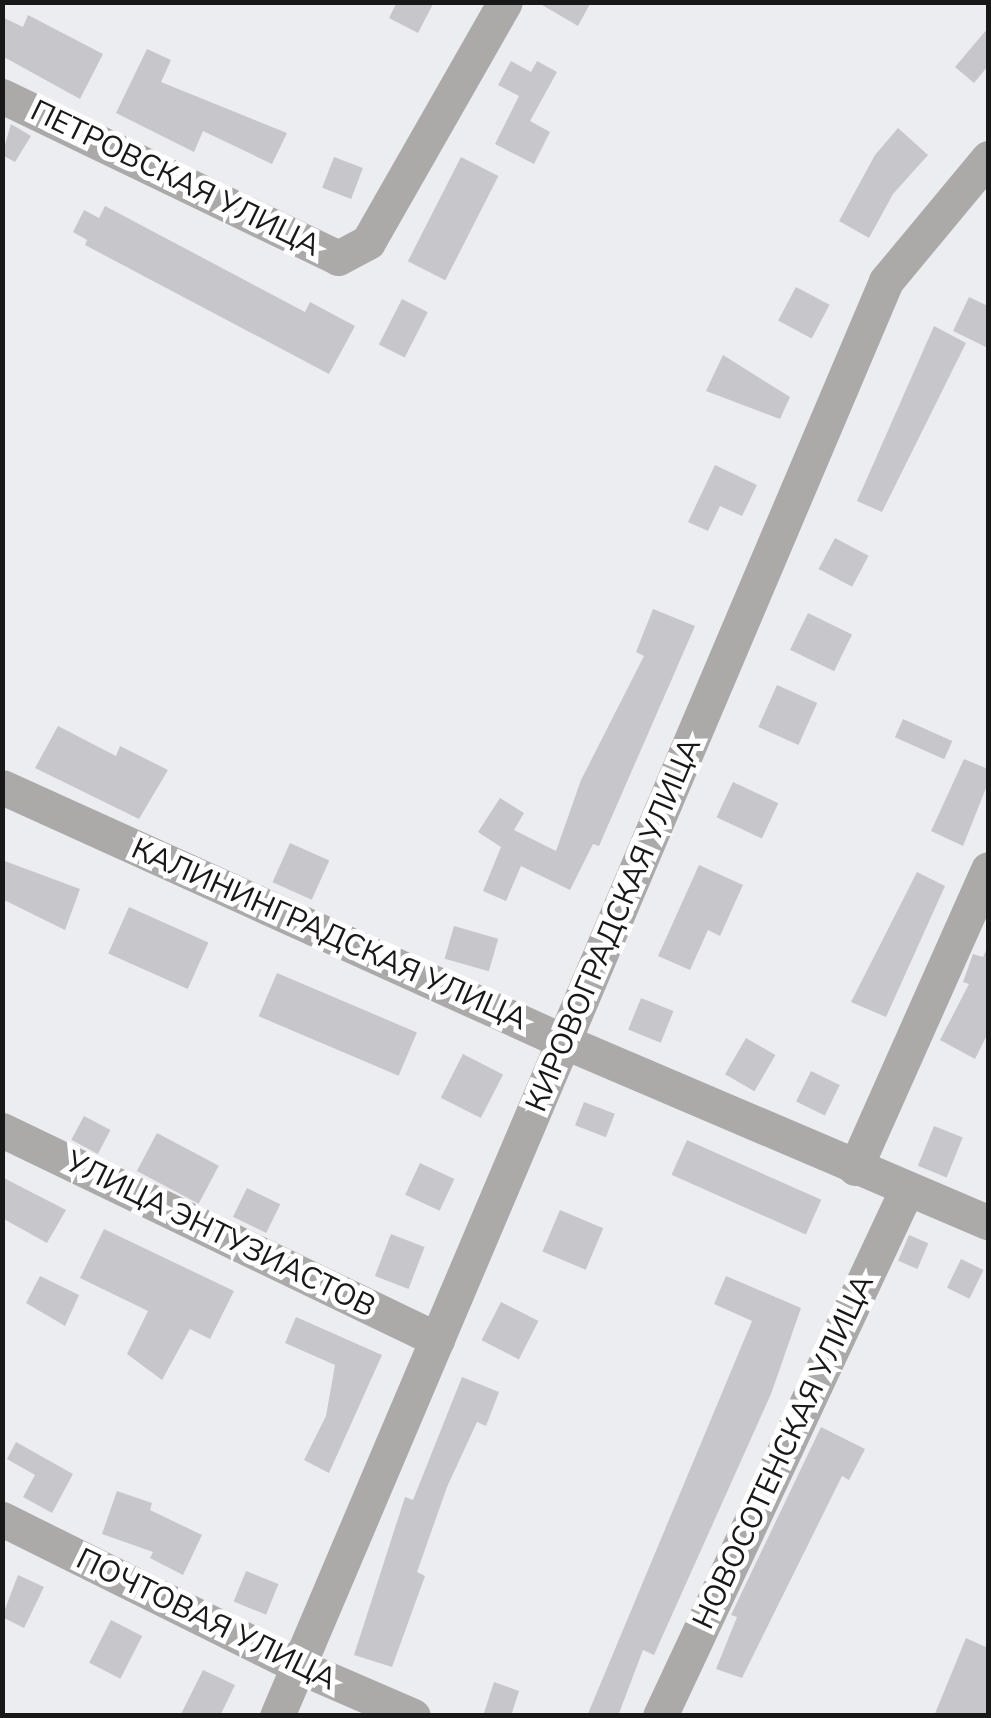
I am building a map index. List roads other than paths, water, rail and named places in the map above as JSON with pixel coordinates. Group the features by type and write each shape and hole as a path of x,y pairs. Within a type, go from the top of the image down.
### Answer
{"street":[{"name":"ПЕТРОВСКАЯ УЛИЦА","path":"2,96 338,258 368,242 504,2"},
{"name":"КИРОВОГРАДСКАЯ УЛИЦА","path":"277,1716 886,281 988,158"},
{"name":"КАЛИНИНГРАДСКАЯ УЛИЦА","path":"2,787 565,1042 988,1222"},
{"path":"854,1168 988,869"},
{"name":"УЛИЦА ЭНТУЗИАСТОВ","path":"2,1130 437,1340"},
{"name":"НОВОСОТЕНСКАЯ УЛИЦА","path":"660,1716 907,1189"},
{"name":"ПОЧТОВАЯ УЛИЦА","path":"2,1518 300,1667 413,1716"}]}
